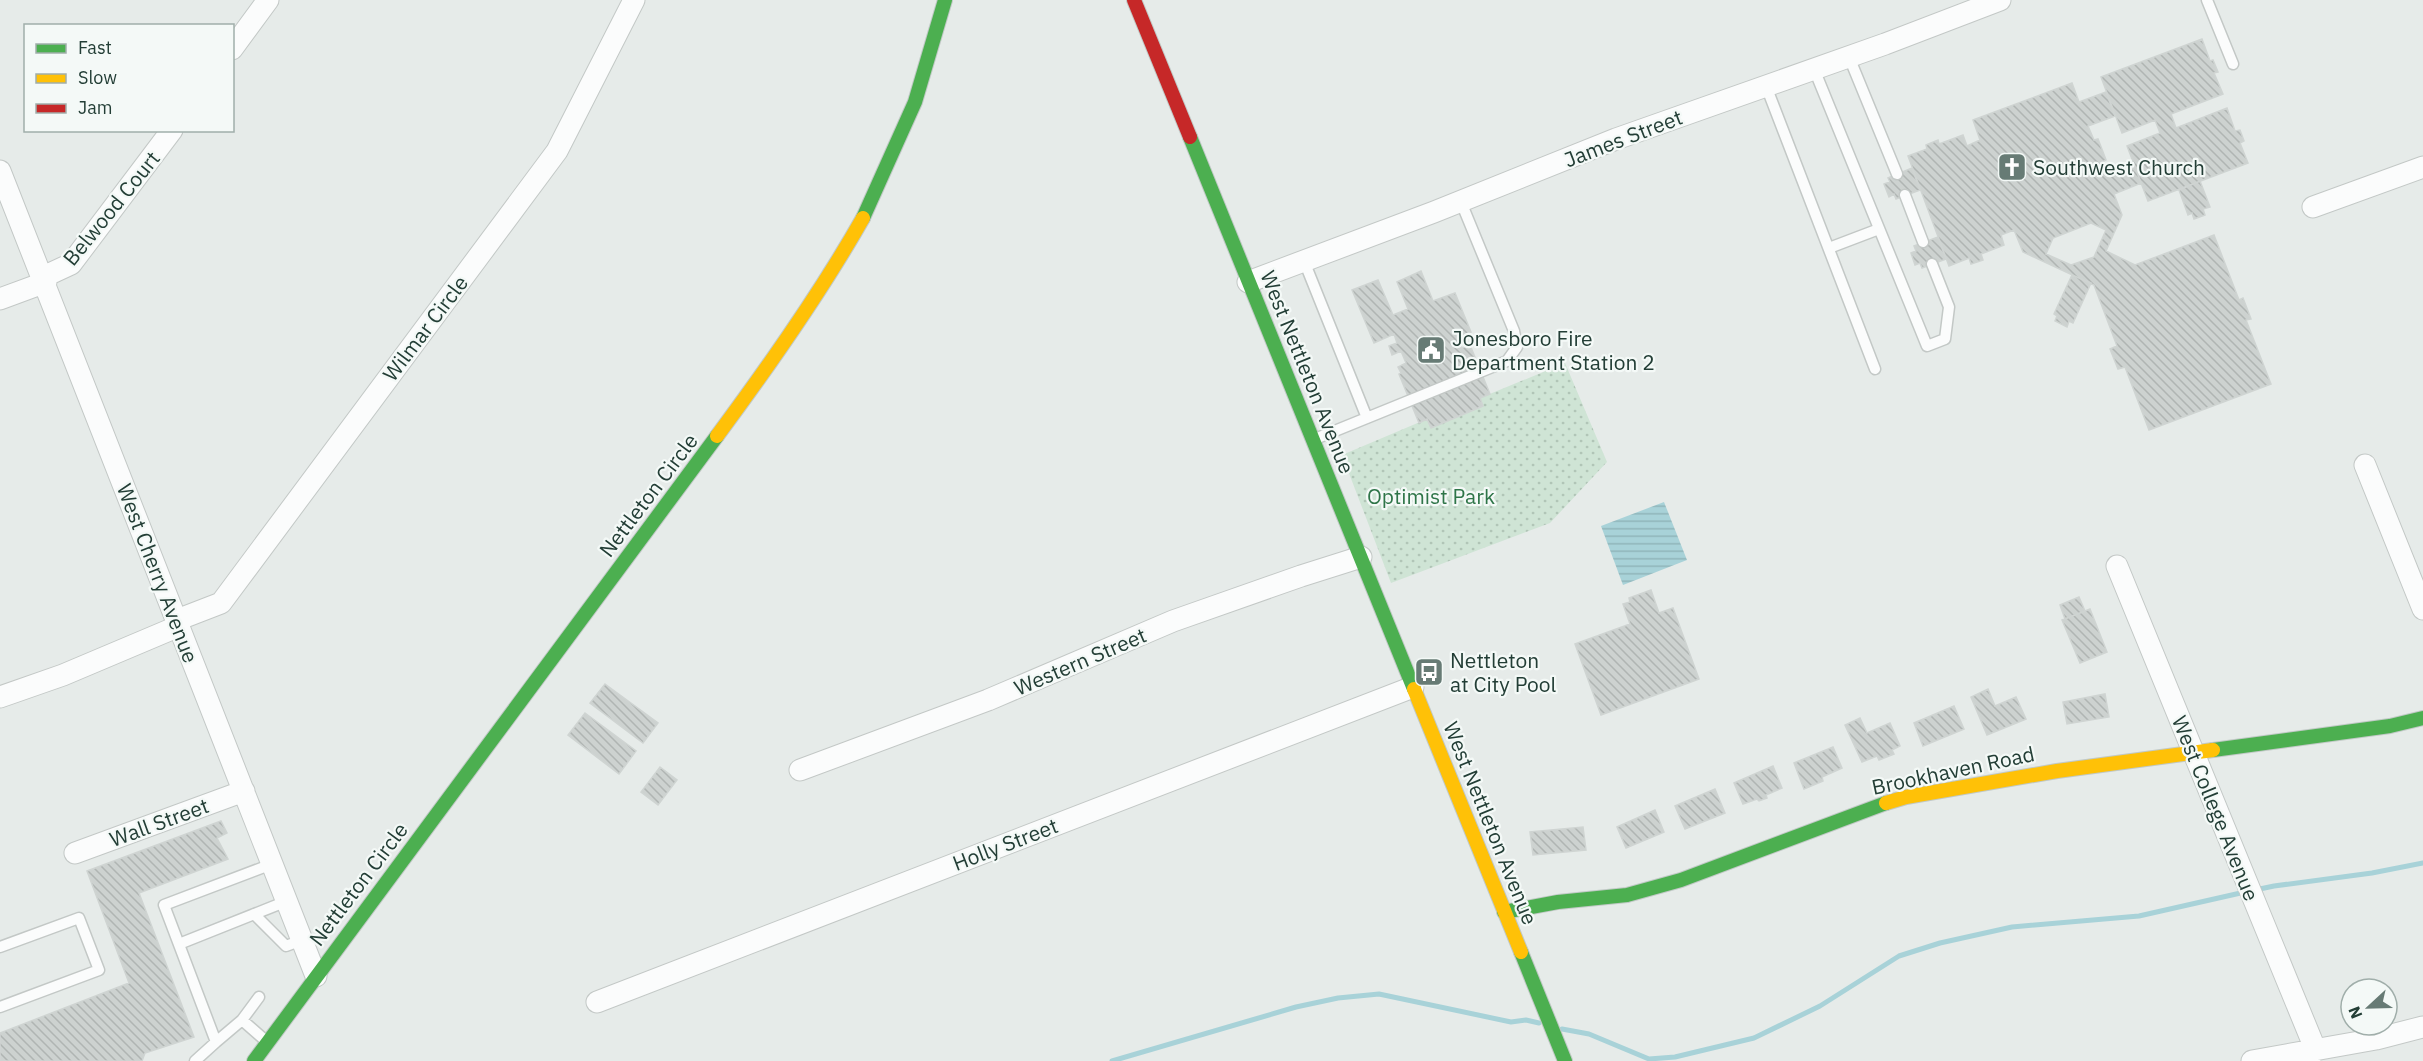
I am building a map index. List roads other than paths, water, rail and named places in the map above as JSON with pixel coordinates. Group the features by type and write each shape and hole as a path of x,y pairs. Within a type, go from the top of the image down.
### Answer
{"street":[{"path":"234,46 268,0"},
{"name":"Wilmar Circle","path":"0,697 63,675 221,603 557,151 634,0"},
{"name":"Nettleton Circle","path":"255,1061 758,381 837,264 872,201 915,102 945,0"},
{"name":"West Nettleton Avenue","path":"1134,0 1565,1061"},
{"name":"James Street","path":"1248,282 1461,202 1616,139 1849,57 1968,6 2000,0"},
{"name":"Belwood Court","path":"0,299 45,280 71,264 170,132"},
{"path":"2313,207 2423,168"},
{"name":"West Cherry Avenue","path":"0,171 45,280 316,976"},
{"path":"2365,465 2423,609"},
{"name":"Western Street","path":"800,770 988,700 1173,621 1361,557"},
{"name":"West College Avenue","path":"2117,566 2316,1051"},
{"name":"Holly Street","path":"597,1002 1413,687"},
{"name":"Brookhaven Road","path":"1504,912 1558,902 1627,895 1681,880 1860,812 1906,797 2057,771 2348,733 2423,718"},
{"name":"Wall Street","path":"75,853 244,791"},
{"path":"2252,1061 2316,1051 2423,1027"}],"lane":[{"path":"2207,0 2233,64"},
{"path":"1849,57 1897,174"},
{"path":"1814,69 1927,346 1945,339 1949,307 1932,264"},
{"path":"1766,86 1875,369"},
{"path":"1905,195 1923,242"},
{"path":"1313,440 1507,360 1517,347 1514,331 1461,202"},
{"path":"1829,248 1879,229"},
{"path":"1304,261 1367,418"},
{"path":"216,1042 164,905 272,864"},
{"path":"179,944 287,901"},
{"path":"254,914 286,946 302,940"},
{"path":"0,946 79,918 99,970 0,1007"},
{"path":"195,1061 242,1020 259,997"},
{"path":"242,1020 268,1043"}],"water":[{"path":"1664,502 1687,560 1623,585 1601,526"}],"waterway":[{"path":"2255,890 2423,863"},
{"path":"1562,1029 1589,1034 1649,1059 1675,1057 1754,1038 1820,1006 1899,956 1940,943 2012,927 2139,916 2245,892"},
{"path":"1112,1061 1296,1007 1338,998 1379,994 1511,1022 1526,1020 1539,1023"}],"place":[{"name":"Southwest Church","path":"2012,167"},
{"name":"Jonesboro Fire Department Station 2","path":"1431,350"},
{"name":"Nettleton at City Pool","path":"1429,672"}],"park label":[{"name":"Optimist Park","path":"1431,496"}]}
